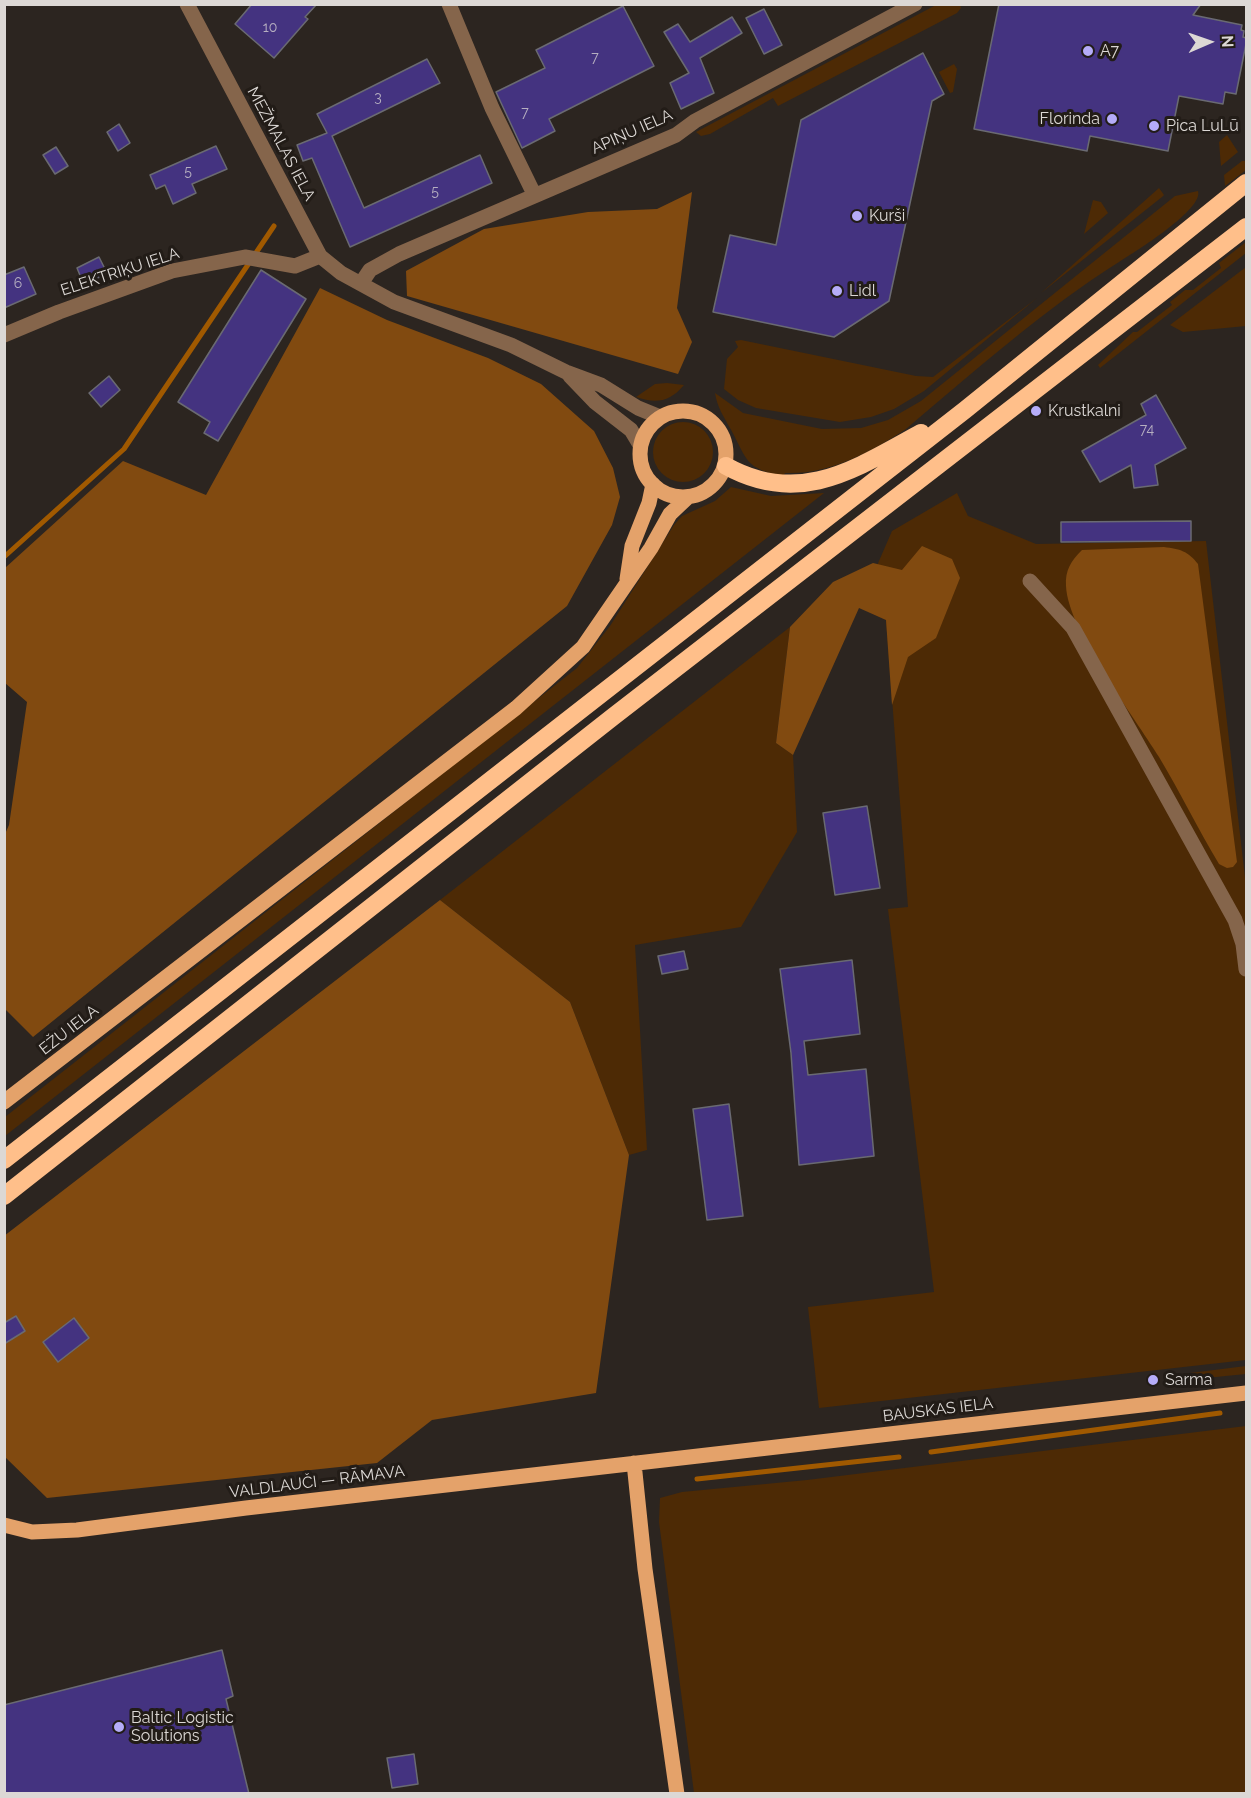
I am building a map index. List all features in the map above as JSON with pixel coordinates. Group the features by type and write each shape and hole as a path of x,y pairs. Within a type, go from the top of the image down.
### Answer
{"highway":[{"path":"4,1160 965,410 1246,183"},
{"path":"4,1196 1107,333 1246,227"},
{"path":"726,466 767,483 798,484 826,481 862,465 965,410"}],"main road":[{"path":"674,411 687,411 712,421 727,444 726,466 714,485 701,493 688,497 663,493 652,484 643,468 640,445 647,430 660,417 674,411"},
{"path":"627,580 632,546 649,503 652,484"},
{"name":"EŽU IELA","path":"4,1102 516,708 583,647 651,548 670,514 688,497"},
{"name":"BAUSKAS IELA","path":"634,1463 1246,1393"},
{"path":"634,1463 645,1569 676,1794"},
{"name":"VALDLAUČI — RĀMAVA","path":"4,1525 32,1532 77,1530 634,1463"}],"street":[{"name":"MEŽMALAS IELA","path":"187,4 320,256 341,273 362,282 394,302 511,345 566,372"},
{"path":"449,4 492,108 534,194"},
{"name":"APIŅU IELA","path":"362,282 370,270 399,254 534,194 676,135 695,121 915,4"},
{"name":"ELEKTRIĶU IELA","path":"4,335 59,312 172,271 245,257 295,266 320,256"},
{"path":"566,372 601,385 638,408 660,417"},
{"path":"566,372 595,402 632,430 640,445"},
{"path":"1030,581 1073,628 1235,920 1243,944 1246,969"}],"shaded area":[{"path":"936,5 960,5 961,8 957,13 778,106 773,98 710,134 701,136 696,132"},
{"path":"954,64 957,69 953,92 950,93 939,72"},
{"path":"1227,135 1238,152 1221,166 1219,142"},
{"path":"1242,161 1246,161 1246,170 1225,186 1224,175"},
{"path":"1159,188 1164,195 1162,197 1041,293"},
{"path":"1198,191 1197,199 1190,208 1167,230 1091,280 1037,320 906,429 864,454 818,470 785,473 783,477 754,466 749,461 721,412 715,393 743,413 822,429 861,428 888,420 921,401 1175,196"},
{"path":"692,192 677,308 692,342 678,374 407,296 406,271 484,229 588,212 657,209"},
{"path":"1093,200 1101,202 1108,213 1084,234"},
{"path":"1246,242 1246,253 1100,368 1098,365 1133,332 1137,332 1172,305 1170,302 1185,290 1193,290 1221,268 1219,263"},
{"path":"1246,267 1246,326 1183,332 1170,325"},
{"path":"320,288 387,320 488,358 541,384 594,431 613,468 620,497 612,525 567,606 33,1037 5,1009 5,834 9,825 27,702 5,683 5,568 123,461 206,495"},
{"path":"1037,298 924,391 894,409 871,417 840,422 756,408 738,400 724,389 727,359 738,347 735,341 741,340 916,376 933,377"},
{"path":"655,384 684,385 679,391 662,400 636,397"},
{"path":"677,422 689,422 700,427 708,435 713,452 711,464 700,477 689,482 677,482 666,477 658,469 653,458 653,446 658,435 666,427"},
{"path":"731,487 771,496 824,493 5,1136 5,1117 577,668 610,626 674,525 682,516 715,501"},
{"path":"957,493 968,516 1036,544 1206,541 1246,886 1246,1360 819,1408 808,1307 934,1292 888,909 908,907 886,620 859,607 892,531"},
{"path":"922,546 952,559 960,578 936,638 908,657 892,705 886,620 859,608 793,755 776,743 790,627 833,582 873,563 902,570"},
{"path":"1164,547 1183,551 1198,564 1237,862 1233,867 1227,868 1219,864 1159,757 1090,649 1070,605 1066,586 1068,570 1082,550"},
{"path":"790,627 776,743 793,755 797,832 741,927 635,945 647,1150 629,1155 570,1002 440,900"},
{"path":"440,900 570,1002 629,1155 596,1393 432,1420 377,1463 47,1498 5,1457 4,1236"},
{"path":"1246,1366 1246,1374 1175,1381 1174,1375"},
{"path":"1246,1426 1246,1793 694,1793 659,1522 660,1498 682,1492 807,1480"}],"building":[{"path":"252,4 317,4 305,17 308,19 274,58 235,24"},
{"name":"A7","path":"999,4 1201,4 1193,15 1242,25 1241,30 1244,31 1243,37 1246,38 1246,44 1236,94 1225,92 1223,104 1179,96 1168,151 1090,136 1087,151 974,129"},
{"path":"623,6 654,66 549,119 555,131 522,148 496,92 545,68 536,50"},
{"path":"764,9 782,45 764,54 746,18"},
{"path":"732,17 742,33 700,58 714,93 681,109 670,83 689,73 664,32 678,24 690,42"},
{"path":"923,53 944,94 932,101 889,301 834,337 713,312 730,235 776,245 801,120"},
{"path":"427,59 440,83 332,136 364,208 480,155 492,183 350,247 312,158 303,161 297,145 327,133 317,114"},
{"path":"119,124 130,143 118,151 107,132"},
{"path":"216,146 227,169 192,184 196,193 173,204 165,185 156,189 150,175"},
{"path":"56,147 68,166 55,174 43,155"},
{"path":"99,257 107,273 84,285 77,268"},
{"path":"24,267 36,294 4,308 4,275"},
{"path":"261,270 306,299 218,441 204,433 210,422 178,402"},
{"path":"109,376 120,390 101,407 89,393"},
{"path":"1156,395 1186,448 1155,465 1158,485 1134,488 1131,465 1100,482 1082,451 1146,415 1141,404"},
{"path":"1191,521 1191,541 1061,542 1061,522"},
{"path":"867,806 880,888 835,895 823,813"},
{"path":"684,951 688,969 662,974 658,956"},
{"path":"852,960 860,1034 804,1041 808,1075 866,1069 874,1156 799,1165 791,1053 780,969"},
{"path":"729,1104 743,1216 707,1220 693,1109"},
{"path":"16,1316 25,1331 4,1344 4,1323"},
{"path":"74,1318 89,1338 58,1362 43,1342"},
{"name":"Baltic Logistic Solutions","path":"222,1650 233,1696 226,1699 249,1794 4,1794 4,1705"},
{"path":"414,1754 418,1784 392,1788 387,1758"}],"waterway":[{"path":"4,557 124,449 274,226"},
{"path":"931,1452 1220,1413"},
{"path":"697,1479 899,1457"}],"place":[{"name":"A7","path":"1088,51"},
{"name":"Florinda","path":"1112,119"},
{"name":"Pica LuLū","path":"1154,126"},
{"name":"Kurši","path":"857,216"},
{"name":"Lidl","path":"837,291"},
{"name":"Krustkalni","path":"1036,411"},
{"name":"Sarma","path":"1153,1380"},
{"name":"Baltic Logistic Solutions","path":"119,1727"}]}
